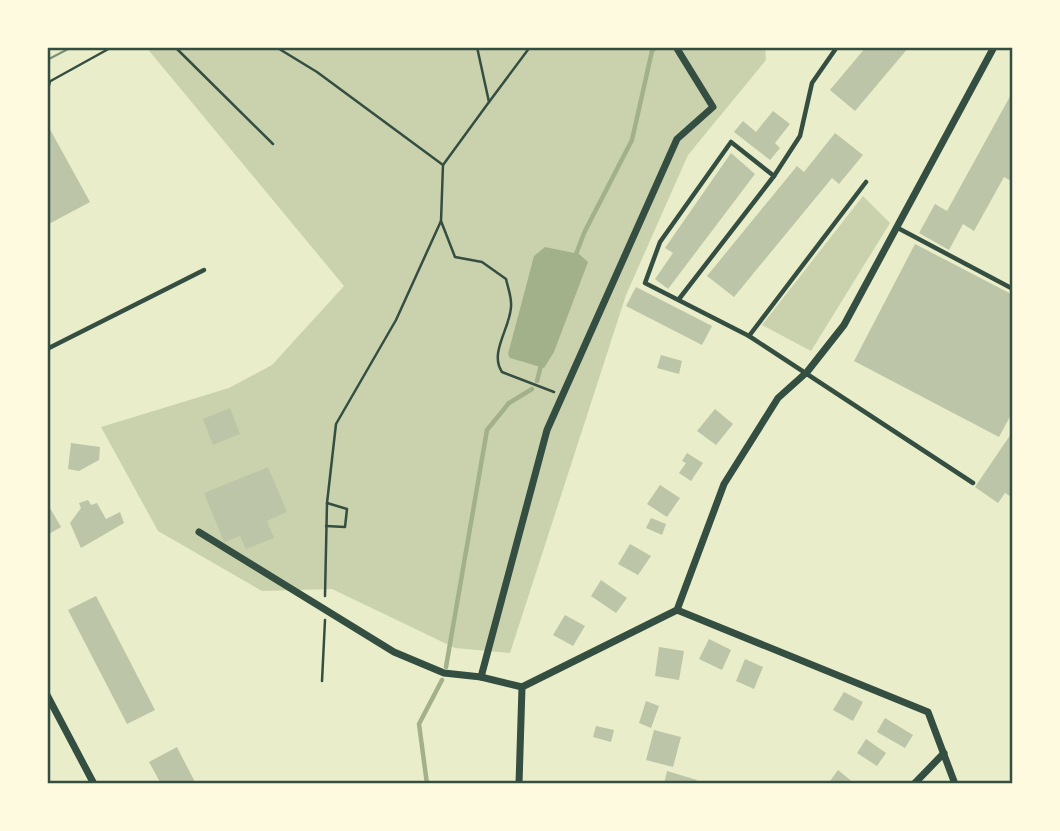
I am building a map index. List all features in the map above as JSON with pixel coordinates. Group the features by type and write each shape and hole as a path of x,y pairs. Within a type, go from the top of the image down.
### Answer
{"street":[{"path":"481,677 547,430 677,139 713,107 676,47"},
{"path":"199,532 325,611 406,657 444,673 481,677 523,687 677,610 724,484 778,398 807,372 844,325 994,47"},
{"path":"677,610 928,712 955,784"},
{"path":"519,784 523,687"},
{"path":"48,698 94,784"},
{"path":"914,784 944,753"}],"lane":[{"path":"679,299 774,176 800,136 812,83 838,47"},
{"path":"774,176 732,142 660,242 645,283 749,336 973,483"},
{"path":"749,336 866,181"},
{"path":"895,227 1013,289"},
{"path":"47,349 204,270"}],"path":[{"path":"47,94 48,81 112,47"},
{"path":"174,47 272,144"},
{"path":"276,47 327,79 443,165"},
{"path":"477,47 489,102"},
{"path":"322,681 327,503 336,424 396,320 440,221 443,165 530,47"},
{"path":"440,221 455,257 473,258 506,279 511,308 497,355 502,372 563,395"},
{"path":"326,526 345,527 347,509 327,503"}],"shaded area":[{"path":"146,47 765,47 766,60 688,155 626,295 510,653 455,648 332,589 262,591 158,531 101,427 229,388 272,365 344,286"},
{"path":"863,196 890,223 811,351 762,325"},
{"path":"545,247 579,254 588,262 554,352 544,368 510,358 508,354 534,256"}],"building":[{"path":"866,47 909,47 855,111 830,90"},
{"path":"1013,91 1013,182 1004,177 974,231 963,224 949,250 919,233 935,204 947,211"},
{"path":"773,111 790,124 775,143 780,148 770,160 734,132 743,121 756,132"},
{"path":"47,124 90,202 47,225"},
{"path":"835,133 863,155 839,184 832,178 734,297 707,276 797,166 804,172"},
{"path":"731,153 755,174 668,289 655,279 673,253 665,248"},
{"path":"915,244 1013,295 1013,411 999,437 854,361"},
{"path":"636,287 712,326 702,345 626,306"},
{"path":"661,355 682,361 679,374 657,368"},
{"path":"230,408 240,434 213,445 203,419"},
{"path":"715,409 733,424 716,445 697,431"},
{"path":"1013,431 1013,498 1005,493 998,503 975,487"},
{"path":"71,443 100,447 99,460 79,471 68,469"},
{"path":"687,453 703,463 691,481 679,473 686,463 682,461"},
{"path":"268,467 287,512 267,521 274,538 246,549 240,536 224,542 204,493"},
{"path":"660,485 680,498 667,517 647,504"},
{"path":"88,500 91,505 97,503 106,519 120,512 124,523 81,548 70,523 81,508 79,503"},
{"path":"47,503 61,527 47,535"},
{"path":"651,518 666,524 662,535 646,528"},
{"path":"630,544 651,556 638,575 618,564"},
{"path":"601,580 627,598 616,613 591,596"},
{"path":"96,596 155,710 127,724 68,610"},
{"path":"565,615 585,626 573,646 553,635"},
{"path":"709,639 731,650 722,670 699,659"},
{"path":"659,647 684,651 679,680 655,676"},
{"path":"745,659 763,667 754,689 736,681"},
{"path":"844,692 863,702 853,721 833,710"},
{"path":"646,701 659,706 651,728 639,723"},
{"path":"885,718 913,735 905,748 877,732"},
{"path":"596,726 614,730 611,742 593,737"},
{"path":"654,730 681,737 673,767 646,760"},
{"path":"866,739 886,753 877,766 857,753"},
{"path":"177,747 196,784 161,784 149,762"},
{"path":"838,770 855,784 828,784"},
{"path":"667,771 697,780 696,784 664,784"}],"waterway":[{"path":"575,257 584,233 632,140 652,51 656,47"},
{"path":"537,381 541,365"},
{"path":"446,667 487,430 509,403 532,389"},
{"path":"427,784 419,724 442,680"}],"tram line":[{"path":"47,60 72,47"}]}
